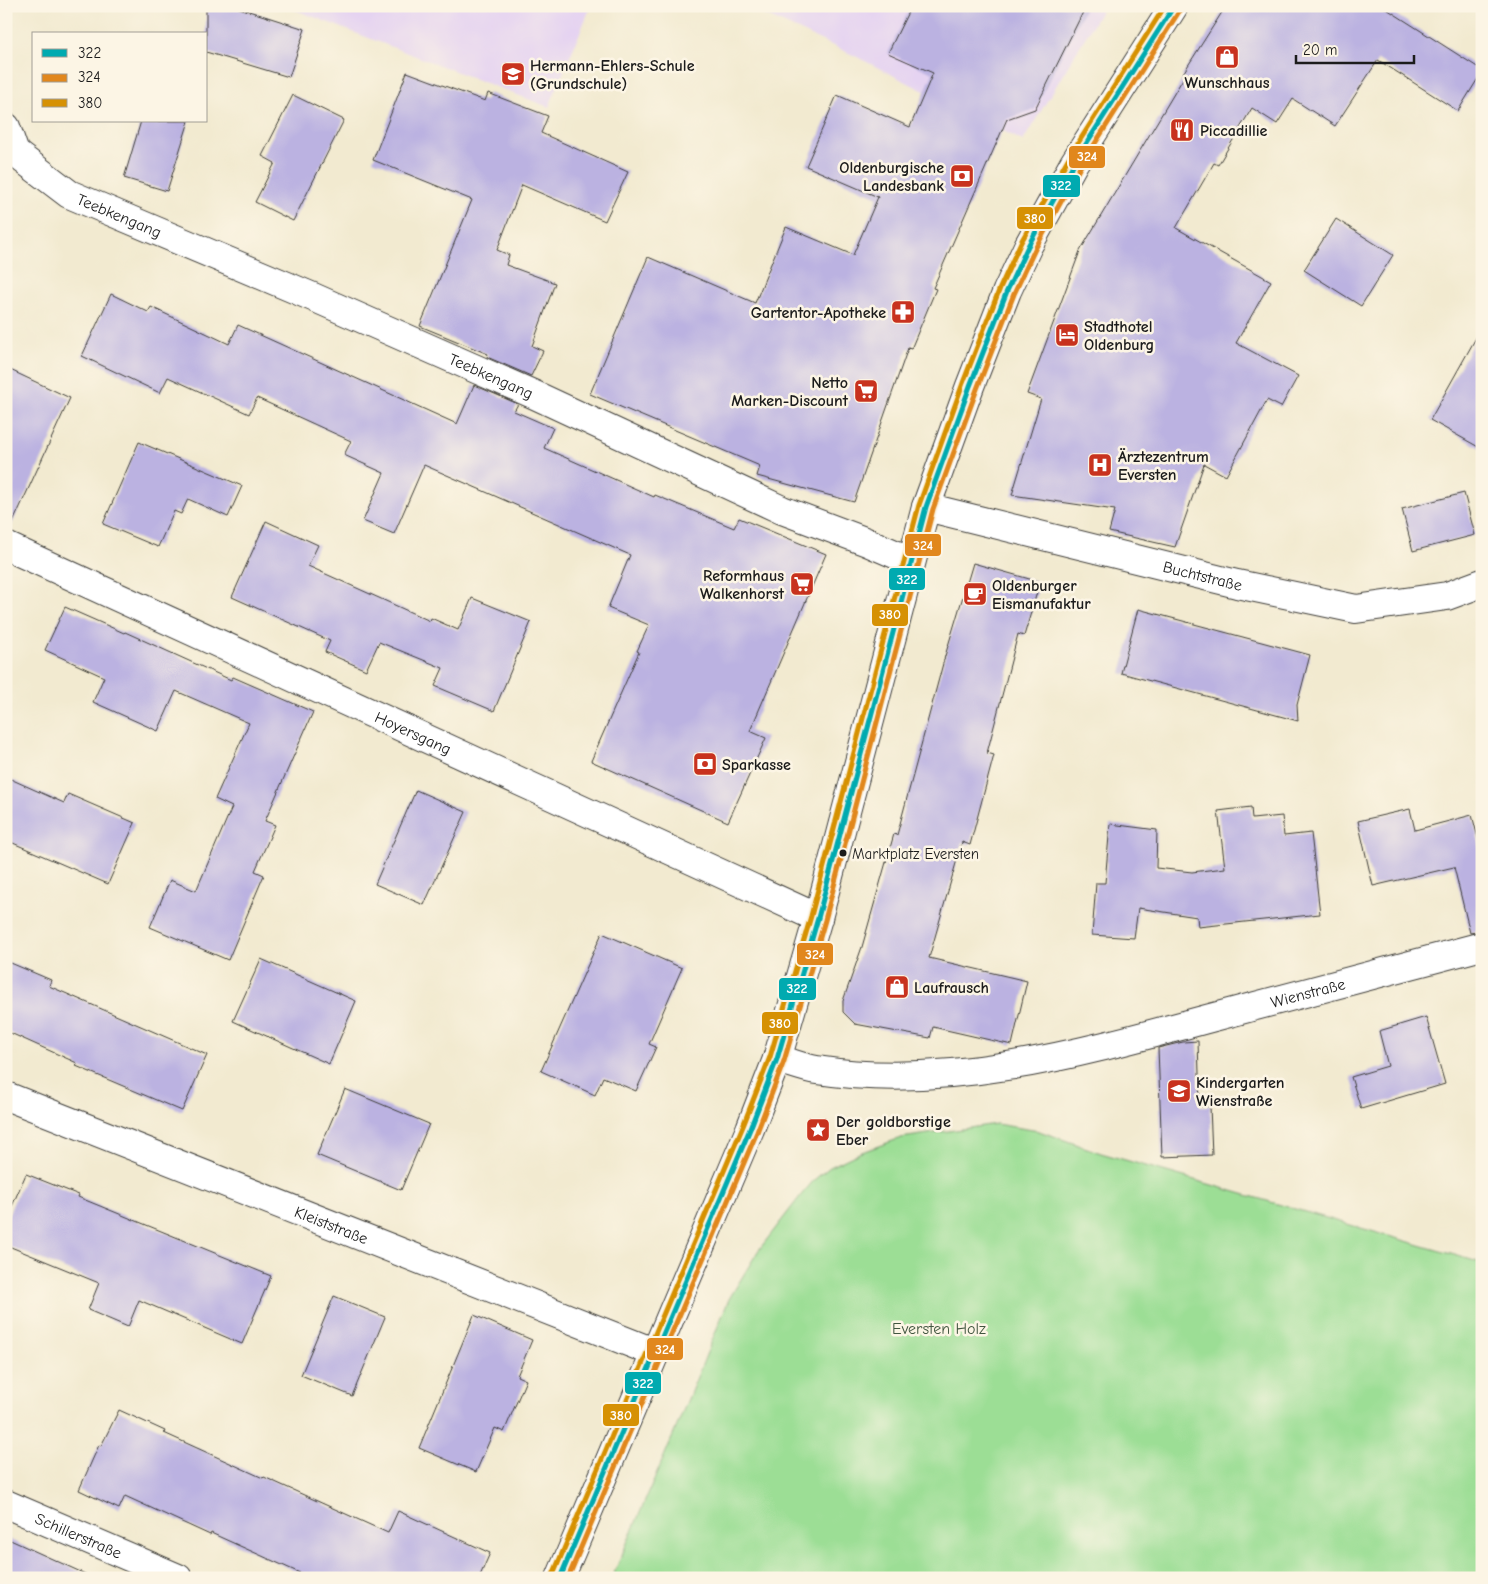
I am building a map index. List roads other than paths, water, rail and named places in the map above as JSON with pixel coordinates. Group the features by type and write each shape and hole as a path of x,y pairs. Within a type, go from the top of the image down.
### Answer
{"street":[{"path":"560,1578 750,1129 777,1058 818,918 926,507 997,317 1028,246 1074,163 1174,6"},
{"name":"Teebkengang","path":"6,127 15,153 69,194 313,297 517,387 782,510 911,561"},
{"name":"Buchtstraße","path":"926,507 1228,581 1356,609 1447,596 1482,583"},
{"name":"Hoyersgang","path":"6,546 818,918"},
{"name":"Wienstraße","path":"777,1058 816,1070 886,1076 967,1072 1024,1064 1135,1038 1482,946"},
{"name":"Kleiststraße","path":"6,1096 656,1353"},
{"name":"Schillerstraße","path":"6,1504 178,1578"}],"place":[{"name":"Wunschhaus","path":"1227,57"},
{"name":"Hermann-Ehlers-Schule (Grundschule)","path":"513,74"},
{"name":"Piccadillie","path":"1182,130"},
{"name":"Oldenburgische Landesbank","path":"962,176"},
{"name":"Gartentor-Apotheke","path":"903,312"},
{"name":"Stadthotel Oldenburg","path":"1067,335"},
{"name":"Netto Marken-Discount","path":"866,391"},
{"name":"Ärztezentrum Eversten","path":"1100,465"},
{"name":"Reformhaus Walkenhorst","path":"802,584"},
{"name":"Oldenburger Eismanufaktur","path":"975,594"},
{"name":"Sparkasse","path":"705,764"},
{"name":"Marktplatz Eversten","path":"843,853"},
{"name":"Laufrausch","path":"897,987"},
{"name":"Kindergarten Wienstraße","path":"1179,1091"},
{"name":"Der goldborstige Eber","path":"818,1130"}],"park label":[{"name":"Eversten Holz","path":"939,1328"}]}
